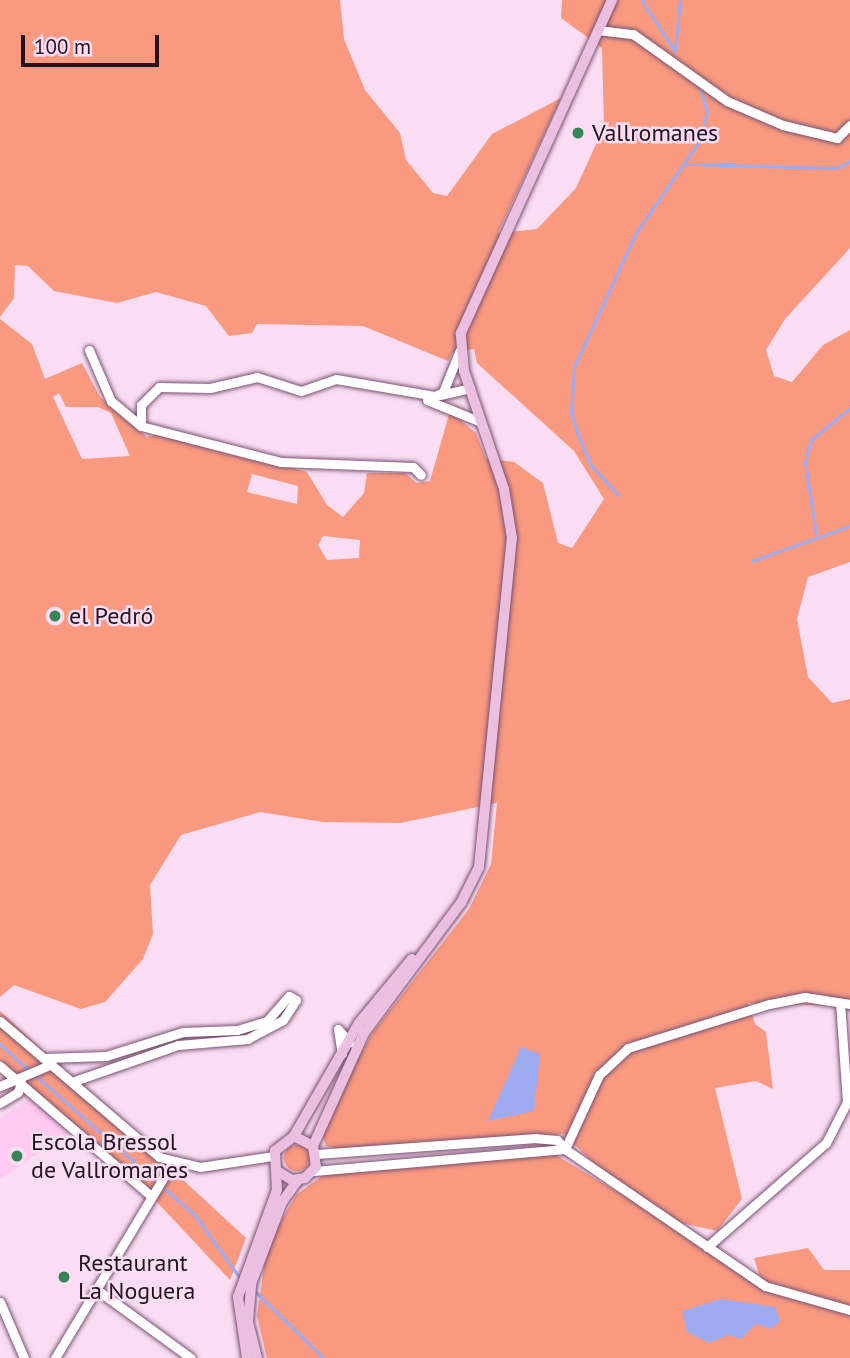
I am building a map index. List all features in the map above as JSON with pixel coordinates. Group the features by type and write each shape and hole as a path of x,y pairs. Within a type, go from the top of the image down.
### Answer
{"main road":[{"path":"251,1265 282,1202 298,1180 314,1171 315,1150 354,1051 450,918 474,880 482,850 510,591 509,511 460,350 469,308 612,0"},
{"path":"247,1358 244,1293 277,1190 274,1156 277,1146 294,1136 359,1023 450,918"},
{"path":"294,1136 315,1150"},
{"path":"277,1171 298,1180"},
{"path":"244,1293 257,1358"}],"street":[{"path":"598,30 633,34 726,101 783,125 837,138 850,125"},
{"path":"89,350 111,401 141,425 281,462 413,467 421,475"},
{"path":"435,396 443,392 460,350"},
{"path":"141,425 141,405 159,387 210,388 257,377 301,391 336,379 418,397 481,422"},
{"path":"418,397 435,396 470,387"},
{"path":"456,390 461,412"},
{"path":"0,1086 21,1082 48,1061 121,1053 183,1032 237,1030 267,1021 289,996 296,1000 283,1020 248,1039 178,1045 69,1079"},
{"path":"565,1149 598,1074 628,1048 769,1004 806,997 845,1003 847,1102 826,1143 707,1247"},
{"path":"0,1021 172,1163 200,1167 274,1156"},
{"path":"338,1029 359,1023"},
{"path":"338,1029 349,1040 354,1051"},
{"path":"338,1029 342,1054"},
{"path":"69,1079 71,1057"},
{"path":"0,1066 149,1194"},
{"path":"91,1074 91,1097"},
{"path":"0,1103 18,1092 21,1082"},
{"path":"315,1150 536,1138 557,1140 565,1149 765,1286 850,1310"},
{"path":"314,1171 565,1149"},
{"path":"55,1358 149,1194 172,1163"},
{"path":"96,1289 191,1358"},
{"path":"0,1302 24,1358"}],"shaded area":[{"path":"0,0 340,0 344,39 365,90 400,133 406,160 433,193 447,196 492,134 561,98 498,233 537,229 576,188 604,127 602,48 561,18 562,0 850,0 850,248 785,319 766,350 774,376 792,382 823,345 850,330 850,562 808,577 797,619 808,677 832,703 850,699 850,1006 748,1003 755,1024 766,1032 773,1089 756,1081 715,1088 742,1199 717,1231 681,1223 595,1165 564,1134 346,1151 326,1146 322,1134 338,1094 373,1032 469,909 491,864 497,803 400,823 323,822 260,812 181,835 150,885 153,934 143,959 105,1002 81,1009 14,985 0,997 0,319 32,344 45,379 82,363 100,397 147,437 165,433 307,472 327,505 343,517 364,493 367,473 406,473 416,483 430,481 450,411 476,433 486,459 514,462 543,483 558,543 572,548 604,499 574,451 477,363 474,349 453,352 448,361 363,326 257,324 252,333 229,336 206,306 156,292 117,303 54,291 28,266 15,265 14,298 0,317","holes":["59,393 66,407 98,407 111,413 130,456 82,459 53,397","252,474 298,486 297,504 247,492","323,536 360,540 359,558 327,560 318,545"]},
{"path":"0,1011 246,1238 230,1280 156,1201 0,1060"},
{"name":"Escola Bressol de Vallromanes","path":"31,1098 69,1133 0,1179 0,1118"},
{"path":"297,1145 307,1148 310,1158 307,1168 297,1171 287,1168 284,1158 287,1148"},
{"path":"554,1154 760,1277 754,1258 808,1248 824,1270 850,1270 850,1358 267,1358 257,1316 267,1246 296,1195 330,1170"}],"water":[{"path":"521,1047 540,1054 534,1111 488,1121"},
{"path":"721,1299 775,1307 780,1321 771,1329 756,1324 741,1339 729,1335 709,1343 687,1332 682,1311"}],"waterway":[{"path":"642,0 675,51"},
{"path":"675,49 680,0"},
{"path":"619,496 591,466 579,438 571,413 574,367 636,233 700,140 707,112 701,91"},
{"path":"687,164 837,168 850,161"},
{"path":"816,534 805,462 811,440 850,408"},
{"path":"752,561 850,526"},
{"path":"0,1044 29,1070"},
{"path":"34,1074 196,1216 241,1279"},
{"path":"254,1290 324,1358"}],"place":[{"name":"Vallromanes","path":"578,133"},
{"name":"el Pedró","path":"55,616"},
{"name":"Escola Bressol de Vallromanes","path":"17,1156"},
{"name":"Restaurant La Noguera","path":"64,1277"}]}
